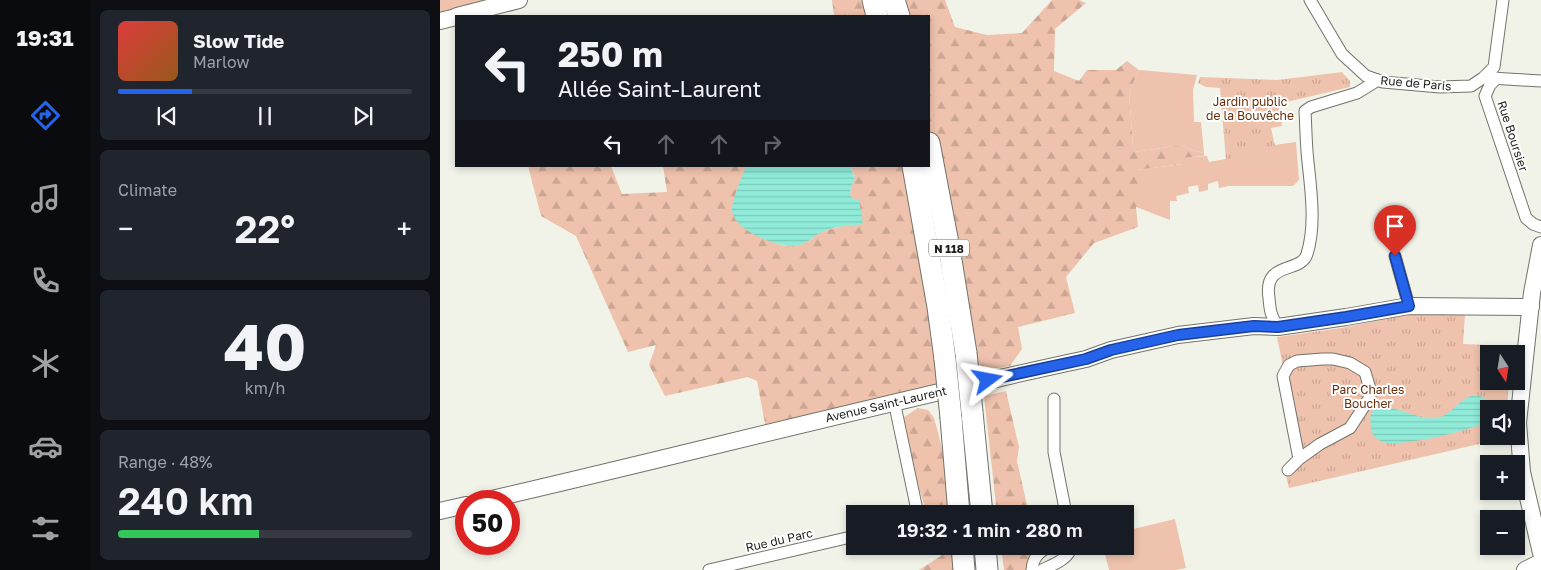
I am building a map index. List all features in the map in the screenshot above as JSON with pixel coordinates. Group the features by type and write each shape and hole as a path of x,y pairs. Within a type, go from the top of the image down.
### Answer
{"highway":[{"path":"873,0 877,15"},
{"path":"894,0 899,15"},
{"name":"N 118","path":"930,148 966,353 981,505"},
{"name":"N 118","path":"913,167 938,307 945,359 958,505"},
{"path":"963,555 964,570"},
{"path":"986,555 987,570"}],"main road":[{"path":"461,15 519,0"},
{"path":"440,21 455,17"},
{"path":"1541,245 1531,307 1518,423 1522,472 1541,553"},
{"name":"Avenue Saint-Laurent","path":"520,492 674,457 894,401 1086,359 1111,350 1178,335 1254,326 1278,327 1409,306 1531,307"},
{"path":"440,511 455,508"},
{"path":"1525,570 1541,562"}],"street":[{"name":"Rue de Paris","path":"1310,0 1342,54 1366,76 1378,80 1440,86 1471,86"},
{"path":"1496,72 1503,0"},
{"name":"Rue de Paris","path":"1440,81 1483,78 1496,72 1541,82"},
{"name":"Rue Boursier","path":"1496,72 1485,96 1526,218 1533,224 1541,227"},
{"path":"1483,78 1471,86 1485,96"},
{"path":"1278,327 1271,317 1268,292 1270,279 1278,272 1302,261 1307,256 1310,235 1311,188 1307,160 1305,111 1311,107 1357,93 1378,80"},
{"path":"1395,256 1409,306"},
{"path":"1288,470 1299,459 1320,444 1350,428 1370,397 1370,389 1365,372 1350,363 1333,359 1297,361 1289,365 1283,376 1299,459"},
{"path":"1054,399 1054,452 1064,505"},
{"path":"894,401 916,505"},
{"name":"Rue du Parc","path":"709,570 846,538"},
{"path":"1032,570 1033,561 1037,555"},
{"path":"1042,570 1068,555"}],"green space":[{"path":"440,0 490,0 440,14"},
{"path":"832,0 945,0 955,27 987,35 1022,33 1052,0 1079,0 1086,3 1055,29 1054,71 1079,81 1087,70 1116,70 1127,61 1139,70 1129,92 1135,152 1181,145 1204,153 1204,156 1183,158 1183,164 1136,170 1141,202 1136,207 1138,227 1094,243 1066,277 1075,313 1018,327 1022,349 1010,366 984,370 925,390 869,400 766,429 757,381 748,377 665,396 649,365 656,345 628,352 576,236 541,216 528,167 611,167 622,194 667,192 663,167 747,167 737,190 732,210 765,237 784,246 794,246 807,242 821,232 839,227 854,199 850,195 851,186 855,178 850,167 930,167 930,15 834,15"},
{"path":"1139,70 1197,75 1193,90 1194,122 1201,122 1204,153 1181,145 1135,152 1129,92"},
{"name":"Jardin public de la Bouvêche","path":"1342,72 1350,81 1350,87 1278,104 1282,126 1271,128 1276,150 1226,160 1220,88 1206,87 1198,83 1200,77 1277,80"},
{"path":"1296,142 1299,180 1293,186 1229,186 1219,188 1218,181 1208,184 1208,190 1199,192 1198,185 1188,187 1189,193 1176,196 1177,201 1170,201 1170,220 1136,207 1135,170 1183,164 1183,158 1207,156 1209,162 1275,150 1275,145"},
{"name":"Parc Charles Boucher","path":"1408,314 1465,314 1463,344 1488,345 1480,345 1480,390 1508,390 1508,400 1480,400 1480,444 1289,488 1284,467 1301,454 1277,337 1341,328"},
{"path":"1006,391 1019,447 1017,461 1027,505 996,505 984,396"},
{"path":"918,408 928,410 934,418 945,459 949,505 924,505 898,421"},
{"path":"1175,519 1186,568 1176,570 1109,570 1105,555 1134,555 1134,529"},
{"path":"953,555 954,570 919,570 941,556"},
{"path":"1002,555 1031,555 1032,570 1004,570"}],"water":[{"path":"747,167 850,167 855,179 851,186 850,195 854,199 859,200 863,224 826,230 803,244 795,246 768,241 748,231 734,217 732,210 734,200"},
{"path":"1476,395 1487,400 1480,400 1480,425 1436,437 1404,443 1383,442 1373,435 1370,419 1373,410 1380,407 1427,418 1437,418 1470,396"}],"route":[{"path":"988,380 1086,359 1111,350 1178,335 1254,326 1278,327 1409,306 1395,256"}]}
